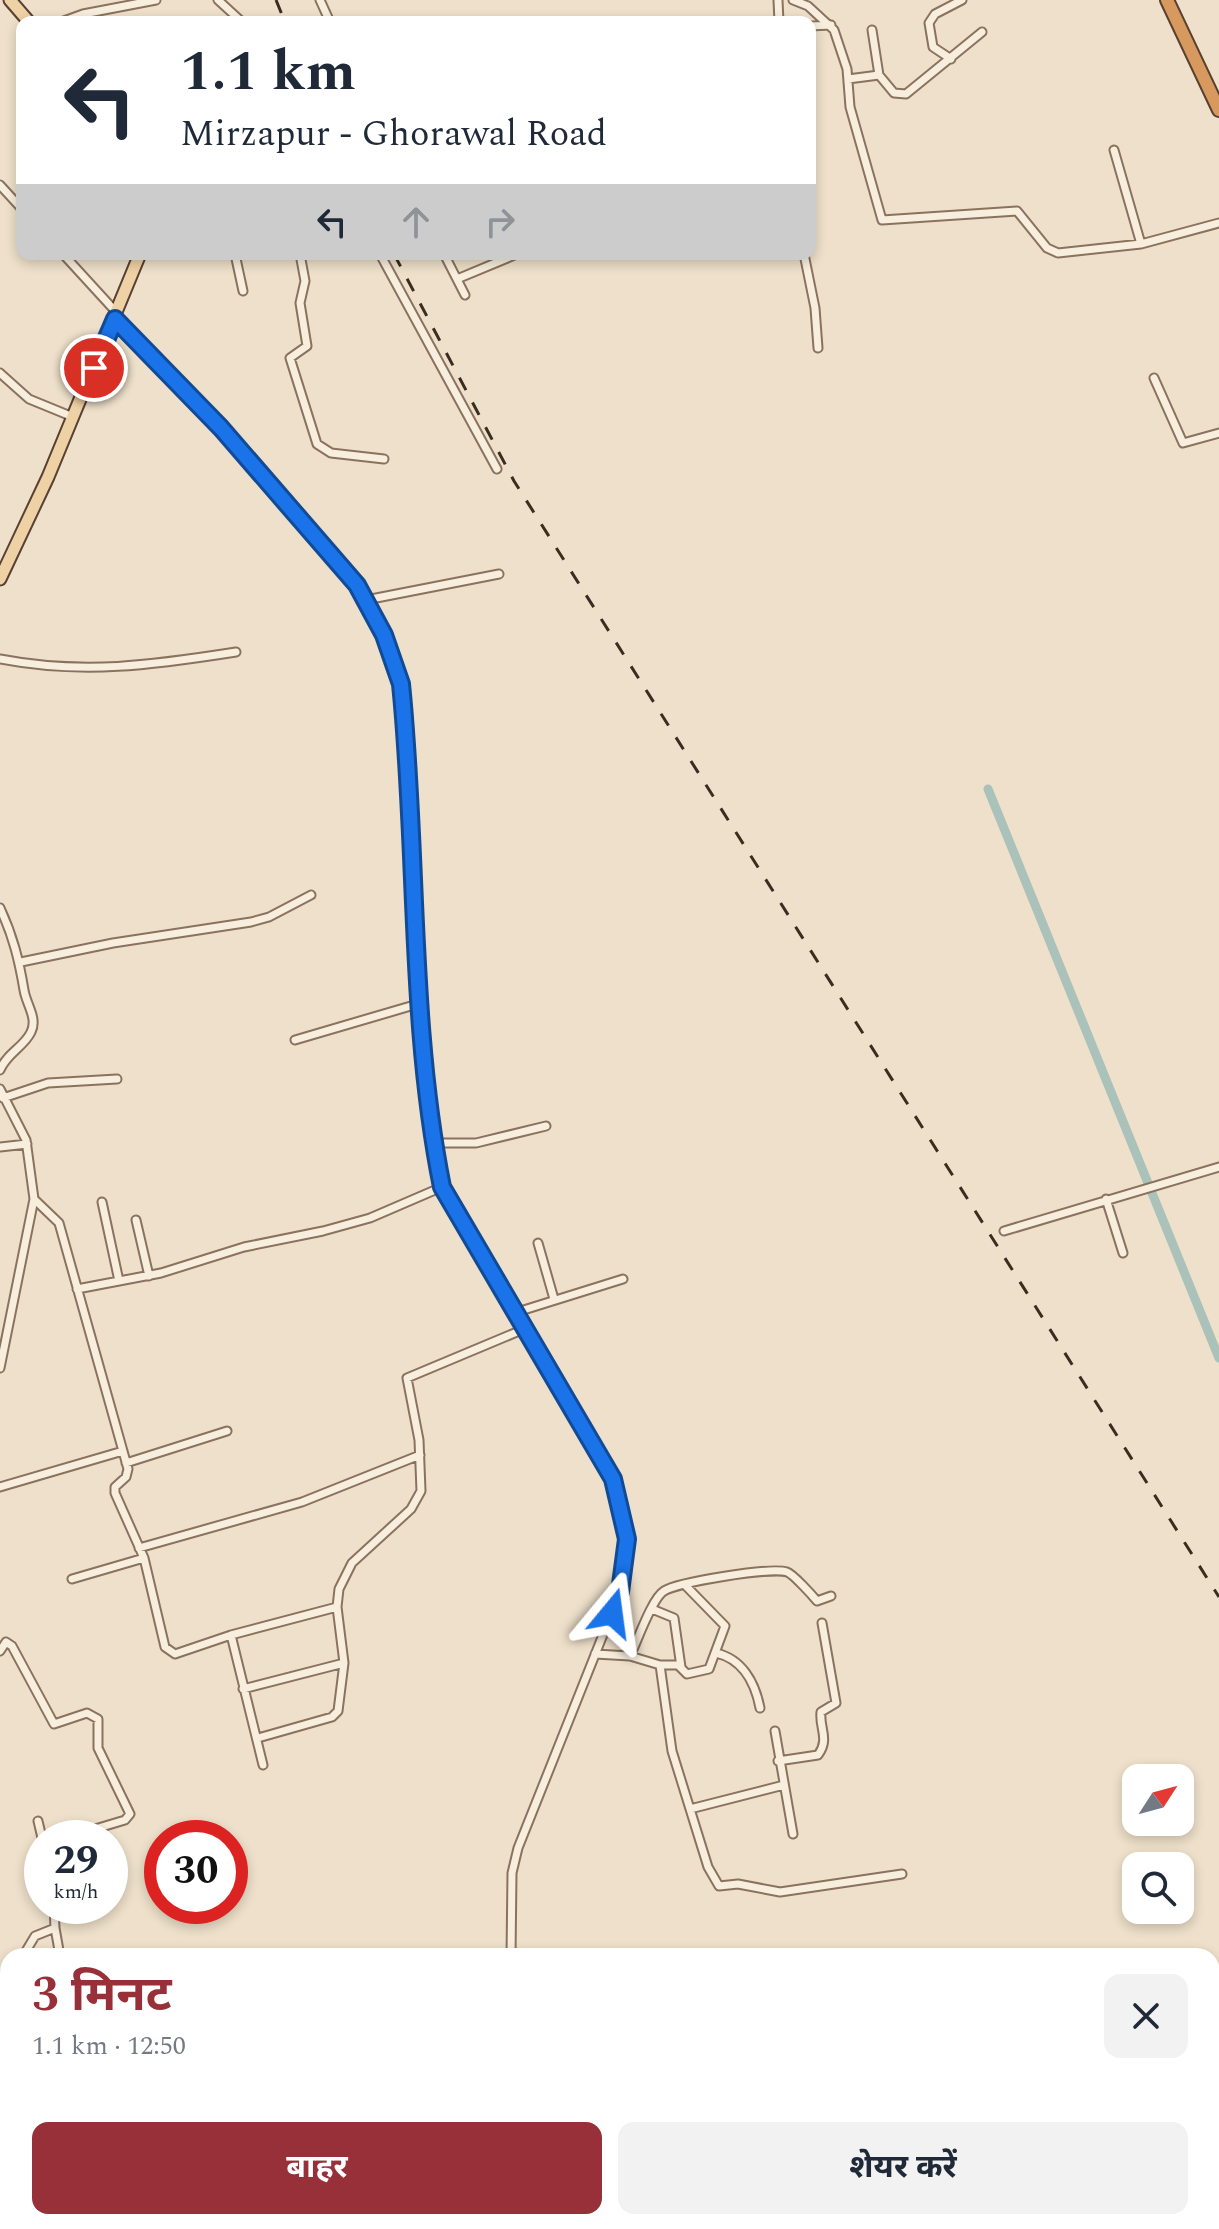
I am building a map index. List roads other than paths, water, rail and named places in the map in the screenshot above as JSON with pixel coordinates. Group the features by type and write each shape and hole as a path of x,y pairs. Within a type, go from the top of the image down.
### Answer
{"highway":[{"path":"1167,0 1219,110"}],"main road":[{"path":"11,0 24,16"},
{"path":"0,579 73,417 138,260"}],"street":[{"path":"78,16 156,0"},
{"path":"218,0 235,16"},
{"path":"793,0 831,25 848,79 850,107 882,220 1017,211 1052,251 1141,244 1219,223"},
{"path":"951,59 933,47 929,23 935,14 962,0"},
{"path":"816,26 831,25"},
{"path":"872,30 879,75 894,93 906,94 982,32"},
{"path":"848,79 879,75"},
{"path":"1114,150 1141,244"},
{"path":"0,185 16,202"},
{"path":"68,260 371,599 401,684 421,1003 442,1187 613,1479 620,1504 627,1539 620,1592 518,1848 512,1873 511,1948"},
{"path":"236,260 243,291"},
{"path":"301,260 305,281 300,303 307,346 290,358 312,437 331,453 384,459"},
{"path":"383,260 497,469"},
{"path":"447,260 465,295"},
{"path":"457,279 503,260"},
{"path":"805,260 815,308 818,348"},
{"path":"0,373 29,399 73,417"},
{"path":"1154,378 1183,443 1219,433"},
{"path":"371,599 499,574"},
{"path":"0,659 40,667 100,670 236,652"},
{"path":"21,962 113,943 251,922 269,917 311,895"},
{"path":"0,908 21,962 24,994 33,1025 30,1034 5,1059 0,1070"},
{"path":"295,1040 421,1003"},
{"path":"3,1098 48,1083 117,1079"},
{"path":"0,1089 27,1144 34,1199 0,1368"},
{"path":"437,1143 476,1143 546,1126"},
{"path":"0,1147 27,1144"},
{"path":"1004,1231 1219,1167"},
{"path":"77,1289 149,1276 244,1247 370,1218 442,1187"},
{"path":"34,1199 59,1223 105,1375 128,1474 114,1489 144,1558 167,1651 175,1654 231,1635 337,1607"},
{"path":"1106,1199 1123,1253"},
{"path":"102,1202 119,1281"},
{"path":"136,1220 149,1276"},
{"path":"538,1243 554,1299"},
{"path":"517,1311 623,1279"},
{"path":"0,1319 9,1317"},
{"path":"258,1738 336,1714 344,1663 337,1607 339,1589 352,1563 417,1500 421,1491 420,1455 407,1378 524,1329"},
{"path":"126,1463 227,1431"},
{"path":"0,1487 123,1451"},
{"path":"139,1548 302,1502 394,1468 420,1455"},
{"path":"72,1579 144,1558"},
{"path":"630,1656 663,1591 752,1570 789,1573 817,1601 831,1596"},
{"path":"652,1609 667,1612 674,1618 681,1667 687,1674 705,1672 713,1665 723,1623 685,1585"},
{"path":"778,1761 818,1755 822,1750 825,1737 821,1712 836,1703 822,1623"},
{"path":"231,1635 263,1765"},
{"path":"0,1651 6,1642 12,1646 54,1724 87,1713 98,1719 98,1748 130,1814 125,1820"},
{"path":"716,1653 736,1659 756,1688 760,1708"},
{"path":"595,1654 630,1656 660,1665 681,1667"},
{"path":"243,1689 344,1663"},
{"path":"660,1665 669,1739 708,1867 719,1886 738,1884 780,1892 902,1874"},
{"path":"775,1731 793,1834"},
{"path":"690,1809 784,1785"},
{"path":"55,1924 59,1948"},
{"path":"28,1948 35,1936 55,1928"}],"waterway":[{"path":"988,789 1219,1358"}],"railway":[{"path":"276,0 283,16"},
{"path":"397,260 514,481 1219,1597"}]}
